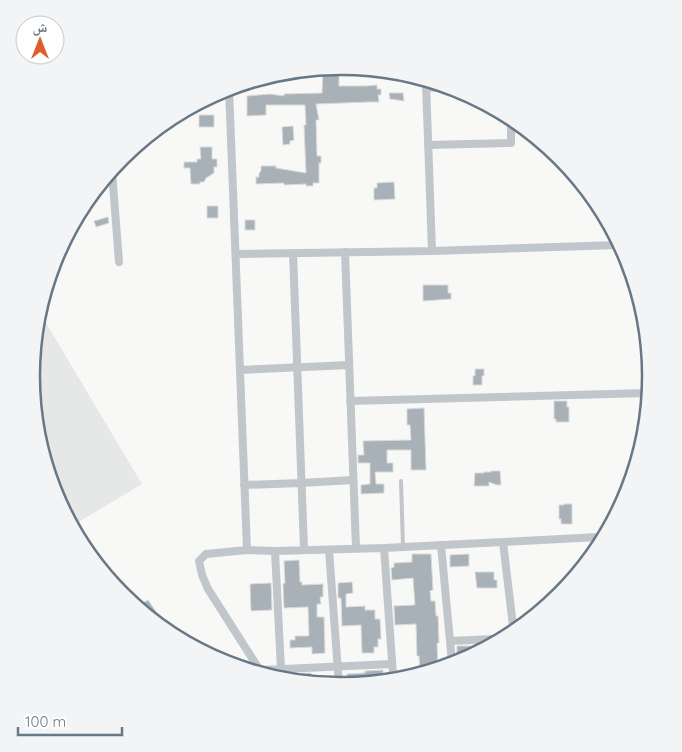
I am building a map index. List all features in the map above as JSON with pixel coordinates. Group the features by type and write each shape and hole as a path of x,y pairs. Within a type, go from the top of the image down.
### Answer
{"street":[{"path":"426,87 432,251"},
{"path":"229,97 247,550"},
{"path":"428,145 511,143 511,128"},
{"path":"113,181 119,262"},
{"path":"236,254 432,251 612,245"},
{"path":"345,252 356,548"},
{"path":"293,253 304,550"},
{"path":"240,370 349,365"},
{"path":"350,402 641,393"},
{"path":"244,484 353,480"},
{"path":"257,665 208,589 199,561 206,554 247,550 384,548 595,537"},
{"path":"503,542 513,623"},
{"path":"441,545 451,656"},
{"path":"384,548 393,672"},
{"path":"329,550 339,677"},
{"path":"275,551 281,669"},
{"path":"450,641 487,639"},
{"path":"274,669 392,664"}],"lane":[{"path":"401,481 403,547"}],"shaded area":[{"path":"45,322 142,484 78,522 56,473 46,435 40,376"}],"building":[{"path":"339,75 339,86 377,85 377,89 381,89 381,95 378,95 379,102 316,104 319,120 316,120 317,156 321,156 319,183 313,183 313,186 306,186 306,184 284,185 284,183 256,184 256,177 259,177 261,166 276,166 276,168 306,173 305,105 266,105 266,115 247,116 247,96 322,93 323,76"},
{"path":"389,93 403,93 404,101 390,99"},
{"path":"199,115 214,115 214,127 199,127"},
{"path":"293,126 294,140 290,141 290,144 283,145 282,127"},
{"path":"200,147 212,147 212,159 217,159 217,167 214,167 214,173 206,178 204,182 191,184 190,168 184,168 184,162 197,162 197,159 201,159"},
{"path":"394,182 395,199 374,200 374,188 377,188 377,183"},
{"path":"207,206 218,206 218,218 207,218"},
{"path":"108,217 109,223 96,227 94,221"},
{"path":"245,220 255,220 255,230 245,230"},
{"path":"423,285 448,285 448,293 451,293 451,299 423,301"},
{"path":"475,369 484,369 482,385 473,385"},
{"path":"554,401 567,401 569,422 556,422 556,419 554,419"},
{"path":"424,408 426,470 411,470 411,450 387,450 387,463 393,463 393,472 375,472 376,484 384,484 384,493 361,494 361,485 370,484 370,463 358,463 358,455 364,455 363,441 411,440 410,425 407,425 407,409"},
{"path":"500,471 501,485 489,482 489,486 474,486 475,473"},
{"path":"572,504 572,524 561,524 561,519 559,519 559,505"},
{"path":"412,554 431,554 433,590 430,591 431,601 435,601 436,616 438,616 438,661 420,667 419,656 417,656 416,624 395,625 394,606 415,605 413,578 392,580 391,568 394,567 394,563 412,562"},
{"path":"469,554 469,566 450,567 450,555"},
{"path":"299,560 300,582 302,582 302,585 323,584 323,597 320,597 321,604 317,604 317,617 324,617 325,653 312,654 312,647 290,648 290,640 295,640 295,636 309,635 308,607 284,608 284,561"},
{"path":"475,572 494,572 497,588 477,588"},
{"path":"352,582 353,593 346,594 346,607 365,606 365,610 375,610 375,619 380,619 381,639 378,639 378,647 374,647 374,653 362,653 361,625 342,626 341,598 338,598 338,583"},
{"path":"271,583 272,610 251,611 250,584"},
{"path":"148,600 158,615 158,615 144,603"},
{"path":"457,646 474,646 457,654"},
{"path":"383,670 383,674 347,677 347,674 365,673 365,671"}]}
